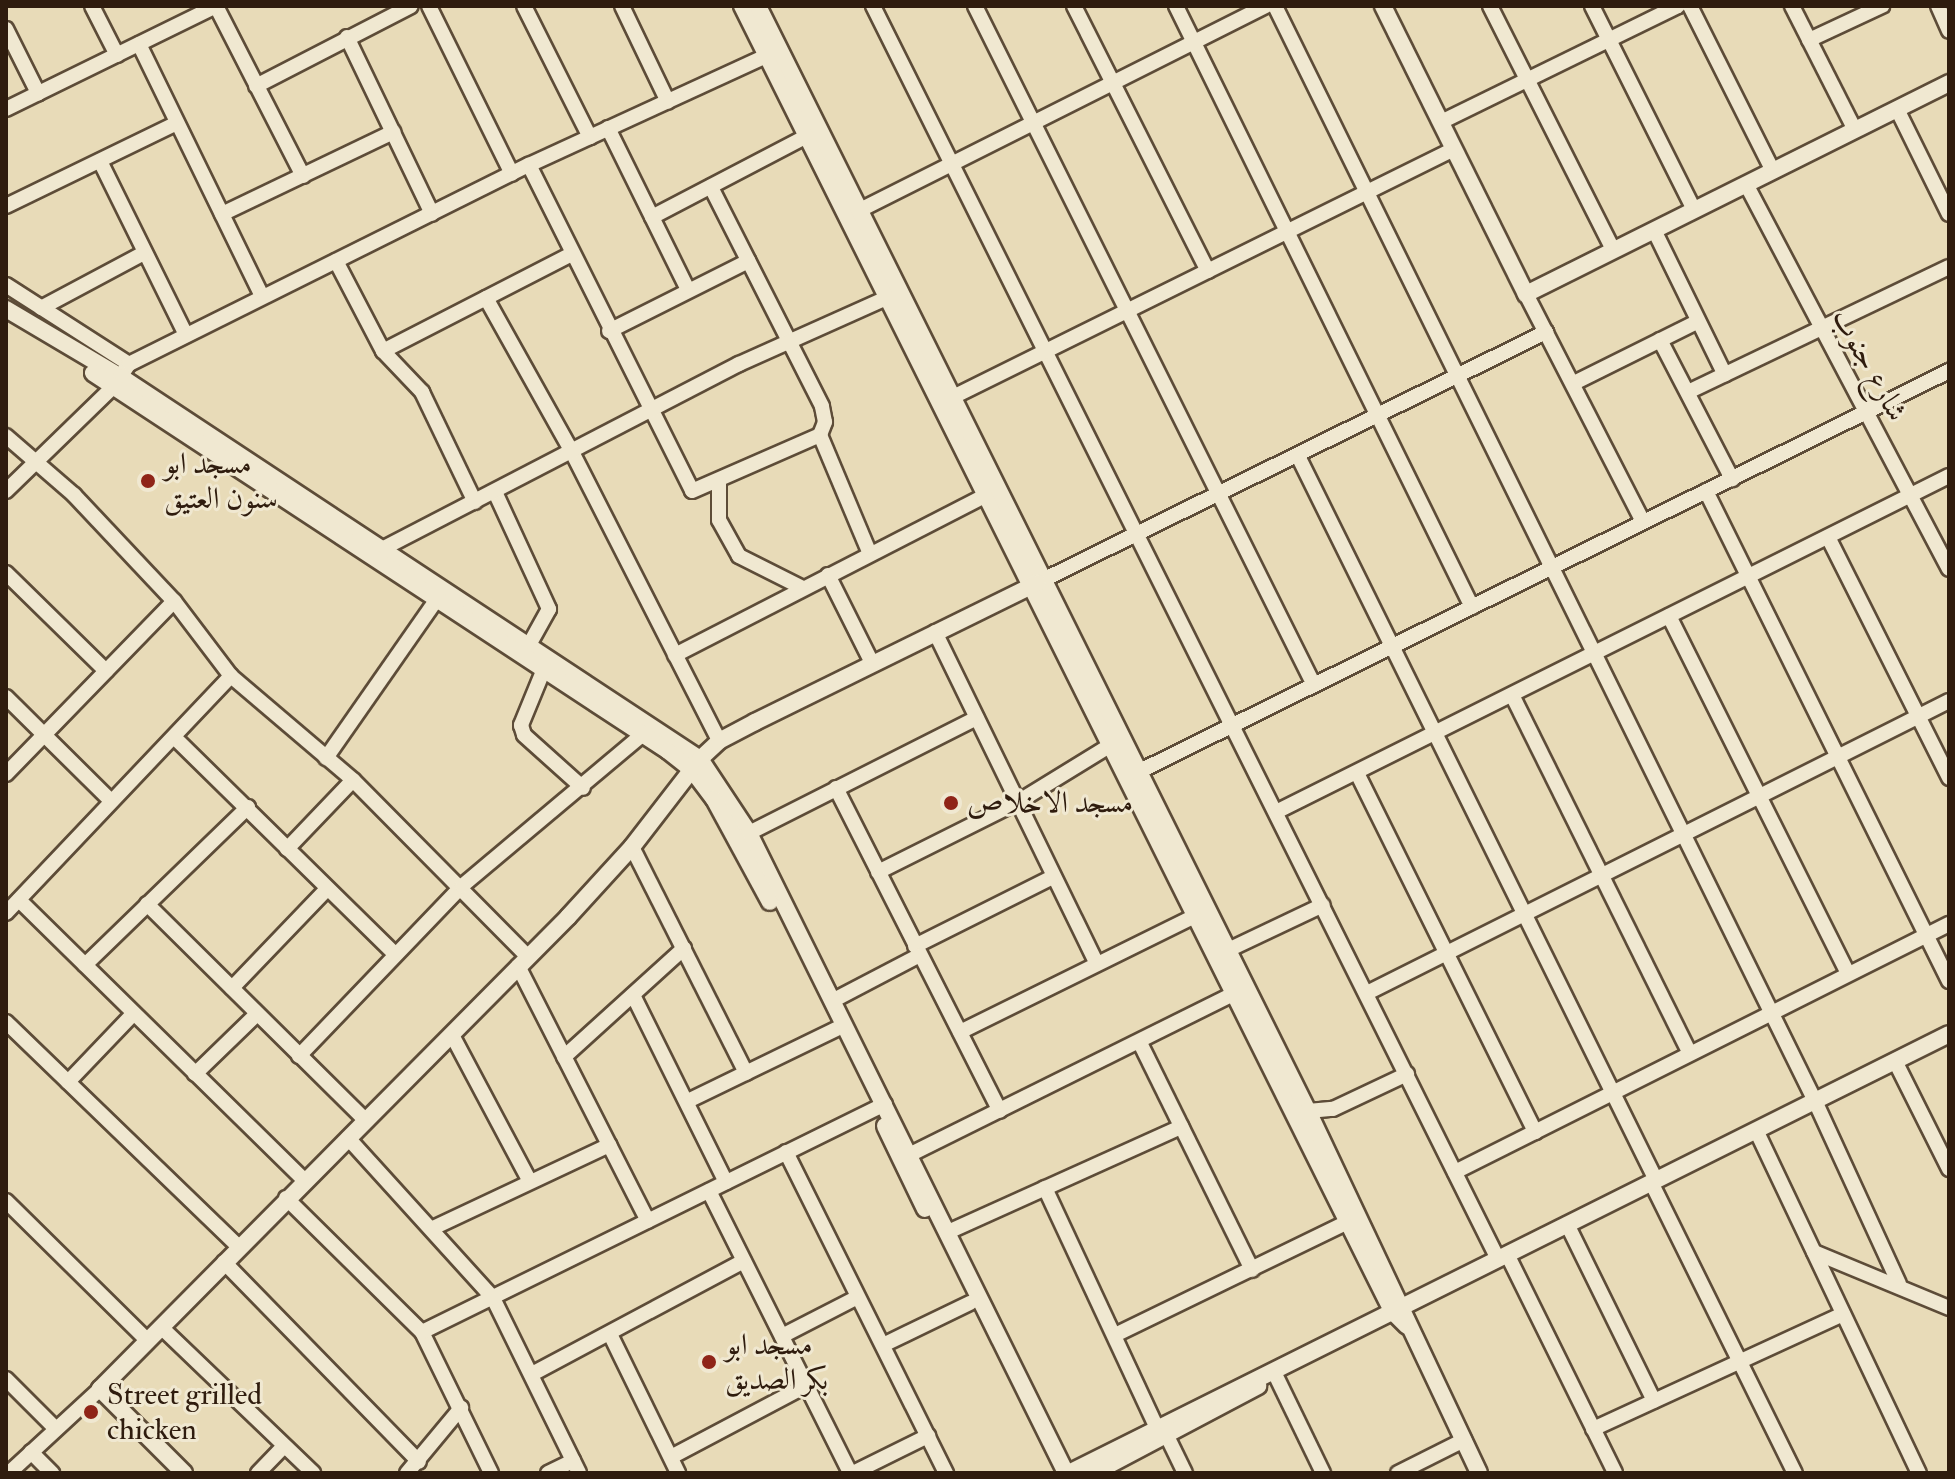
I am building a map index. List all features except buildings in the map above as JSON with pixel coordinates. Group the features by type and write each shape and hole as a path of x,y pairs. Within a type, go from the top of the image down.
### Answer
{"street":[{"path":"92,6 117,55"},
{"path":"6,109 216,6 303,176"},
{"path":"256,86 411,6"},
{"path":"429,6 512,174"},
{"path":"524,6 590,137"},
{"path":"622,6 668,102"},
{"path":"873,6 1455,1172 1615,1473"},
{"path":"975,6 1314,685"},
{"path":"1074,6 1208,271"},
{"path":"1176,6 1472,607"},
{"path":"860,210 1266,6"},
{"path":"1275,6 1549,569 1815,1101 1899,1284"},
{"path":"1383,6 1643,522"},
{"path":"1490,6 1613,250"},
{"path":"1592,6 1694,210"},
{"path":"1441,122 1678,6"},
{"path":"1690,6 1773,171"},
{"path":"1792,6 1855,130"},
{"path":"1809,40 1882,6"},
{"path":"1938,6 1949,31"},
{"path":"755,9 805,137 889,297 985,496 1037,583 1138,772 1226,951 1250,1010 1479,1473"},
{"path":"6,29 38,93"},
{"path":"347,37 432,214"},
{"path":"139,44 262,296"},
{"path":"6,491 121,375 186,335 529,165 773,53"},
{"path":"773,53 860,210 953,397 1109,746 1234,994 1250,1010 1308,1111 1344,1200 1348,1222 1398,1308"},
{"path":"1526,294 1949,83"},
{"path":"1897,109 1949,214"},
{"path":"6,206 177,123"},
{"path":"608,128 688,290"},
{"path":"222,214 393,132"},
{"path":"652,217 805,137"},
{"path":"953,397 1288,234 1454,149"},
{"path":"100,161 186,335"},
{"path":"529,165 570,255 690,489 719,481 820,435"},
{"name":"شارع جنوب","path":"1746,184 1821,332 1912,495 1949,569"},
{"path":"711,187 822,406 825,422 820,435 870,554"},
{"path":"1654,230 1725,375"},
{"path":"41,308 144,253"},
{"path":"383,351 570,255"},
{"path":"336,261 383,351 422,392 475,502"},
{"path":"609,331 748,261"},
{"path":"1688,392 1821,332 1949,267"},
{"path":"6,285 41,308 121,375 437,599 544,669 648,730"},
{"path":"382,549 651,410 788,342 889,297"},
{"path":"486,298 572,452 719,741"},
{"path":"6,309 121,375 529,645 696,765 749,833 832,1001 970,1303 1056,1473"},
{"path":"6,320 121,375"},
{"path":"1574,383 1697,322"},
{"path":"9,1473 100,1389 238,1246 523,962 632,847 696,765 719,741 935,632 1139,536 1546,332"},
{"path":"1660,340 1732,479"},
{"path":"1138,772 1949,371"},
{"path":"6,436 36,460 174,601 231,676 353,780 462,886 523,962 564,1057 648,1221"},
{"path":"1298,456 1394,646 1795,1473"},
{"path":"1276,812 1436,735 1591,653 1949,476"},
{"path":"719,481 719,520 739,556 801,587"},
{"path":"1706,491 1949,981"},
{"path":"495,492 549,609 529,645"},
{"path":"675,655 801,587 985,496"},
{"path":"1828,537 1949,778"},
{"path":"6,573 106,671"},
{"path":"828,575 872,663"},
{"path":"326,758 437,599"},
{"path":"6,774 174,601"},
{"path":"1669,616 1847,972"},
{"path":"935,632 1097,964"},
{"path":"544,669 521,725 524,735 583,788"},
{"path":"6,913 231,676"},
{"path":"1512,695 1690,1053"},
{"path":"6,697 111,801"},
{"path":"1367,993 1836,753 1949,701"},
{"path":"749,833 977,718"},
{"path":"299,1056 462,886 583,788 648,730"},
{"path":"174,737 395,954"},
{"path":"878,872 1018,802 1109,746"},
{"path":"696,765 836,1029 911,1154 1067,1473 1245,1396 1270,1377 1398,1308 1949,1034"},
{"path":"1357,773 1443,953 1535,1132"},
{"path":"287,849 353,780"},
{"path":"836,788 1000,1111"},
{"path":"85,965 248,807"},
{"path":"632,847 746,1073"},
{"path":"832,1001 1053,877"},
{"path":"232,988 327,889"},
{"path":"19,900 304,1180"},
{"path":"147,904 365,1120"},
{"path":"1226,951 1323,905"},
{"path":"960,1032 1195,916"},
{"path":"1455,1172 1847,972 1949,924"},
{"path":"564,1057 684,948"},
{"path":"911,1154 1234,994"},
{"path":"633,995 726,1182"},
{"path":"68,1082 134,1013"},
{"path":"195,1074 257,1014"},
{"path":"6,1022 238,1246"},
{"path":"688,1101 836,1029"},
{"path":"452,1035 529,1180"},
{"path":"1140,1043 1252,1270"},
{"path":"1895,1061 1949,1169"},
{"path":"1308,1111 1333,1109 1407,1074"},
{"path":"422,1332 881,1107"},
{"path":"948,1232 1181,1127"},
{"path":"1756,1130 1919,1473"},
{"path":"348,1138 433,1228 493,1298 576,1467 548,1473"},
{"path":"433,1228 529,1180 609,1145"},
{"path":"786,1152 946,1473"},
{"path":"1045,1188 1162,1432 1185,1473"},
{"path":"709,1191 852,1473 928,1436"},
{"path":"286,1198 422,1332 491,1473"},
{"path":"6,1201 147,1340"},
{"path":"1115,1335 1348,1222"},
{"path":"1567,1224 1654,1401"},
{"path":"1814,1252 1899,1284 1949,1308"},
{"path":"532,1374 744,1261"},
{"path":"224,1262 419,1462"},
{"path":"782,1336 858,1297"},
{"path":"883,1345 970,1303"},
{"path":"1593,1429 1843,1314"},
{"path":"161,1327 313,1473"},
{"path":"610,1334 675,1465"},
{"path":"1270,1377 1323,1473"},
{"path":"6,1379 55,1428"},
{"path":"661,1473 807,1385"},
{"path":"100,1389 184,1473"},
{"path":"407,1473 461,1408"},
{"path":"1094,1473 1162,1432"},
{"path":"1398,1473 1464,1440"},
{"path":"258,1473 283,1447"},
{"path":"31,1452 52,1473"}],"place":[{"name":"مسجد ابو سنون العتيق","path":"148,481"},
{"name":"مسجد الاخلاص","path":"951,803"},
{"name":"مسجد ابو بكر الصديق","path":"709,1362"},
{"name":"Street grilled chicken","path":"91,1412"}]}
